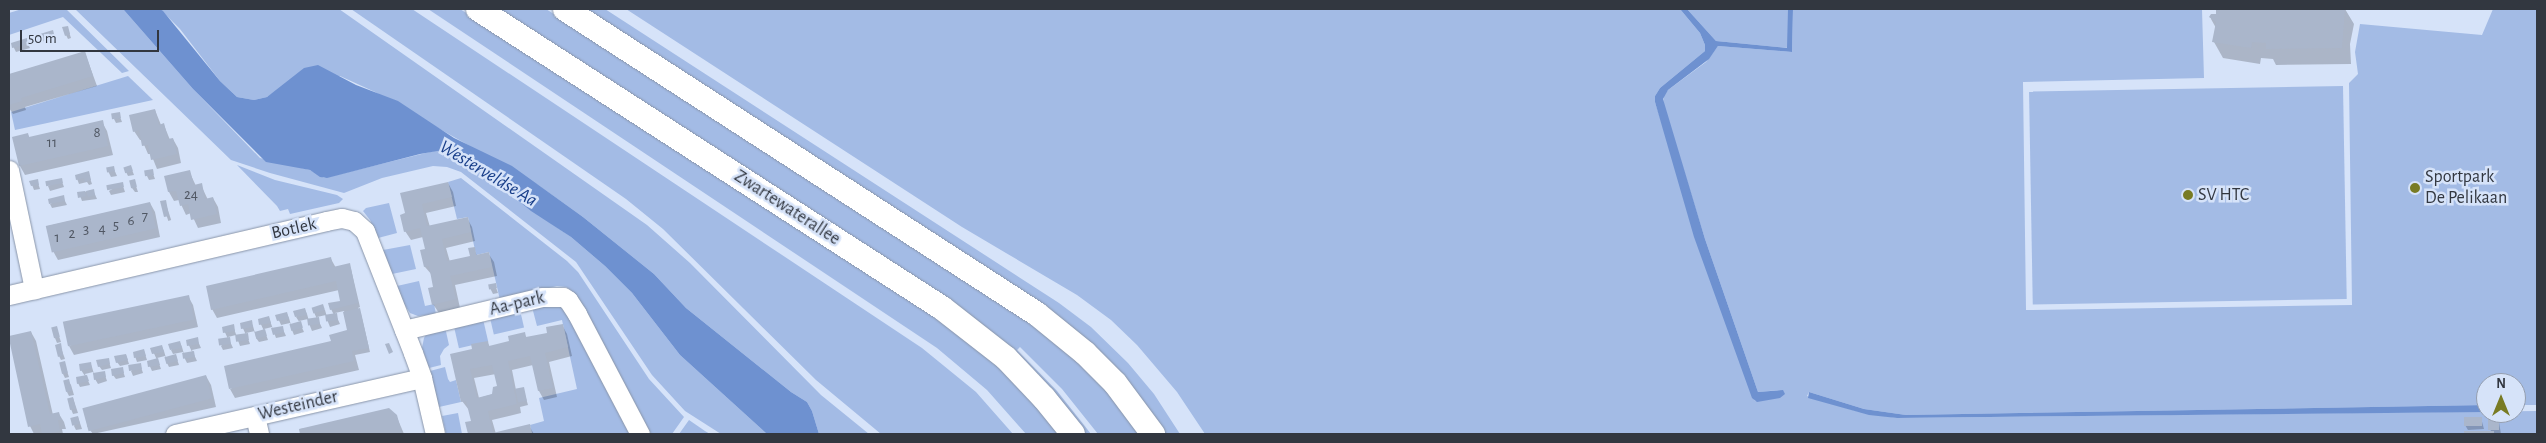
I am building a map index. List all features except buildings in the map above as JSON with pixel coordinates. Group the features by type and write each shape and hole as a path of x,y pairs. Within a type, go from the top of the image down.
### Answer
{"main road":[{"name":"Zwartewaterallee","path":"478,9 942,308 1006,358 1044,398 1073,434"},
{"path":"565,9 1037,314 1085,353 1115,383 1153,434"}],"street":[{"path":"9,170 34,289"},
{"name":"Botlek","path":"9,295 326,221 349,219 360,224 365,231 422,378 435,434"},
{"name":"Aa-park","path":"404,330 542,297 563,297 568,300 577,314 640,434"},
{"name":"Westeinder","path":"175,434 257,425 422,378"}],"shaded area":[{"path":"22,9 66,9 129,71 122,73 63,17 9,35 9,13"},
{"path":"75,9 123,9 193,89 260,158 310,170 324,178 438,150 452,152 472,163 507,193 571,237 605,266 632,293 680,355 767,434 721,434 685,411 652,375 576,262 461,172 447,167 433,166 382,178 344,193 270,173 231,160"},
{"path":"160,9 339,9 647,225 690,263 821,395 869,434 819,434 812,411 807,402 791,392 686,308 654,274 583,217 538,185 375,92 340,76 281,88 267,97 254,100 237,97 220,81 180,29"},
{"path":"351,9 412,9 922,348 976,392 1013,434 881,434 816,380 663,229 626,199"},
{"path":"428,9 460,9 929,312 979,349 1016,384 1061,434 1026,434 987,390 937,348"},
{"path":"495,9 546,9 1030,322 1065,348 1109,392 1141,434 1098,434 1062,389 1020,347 1017,350 1057,391 1091,434 1085,434 1042,382"},
{"path":"583,9 605,9 1059,303 1091,327 1128,363 1154,394 1180,434 1165,434 1140,398"},
{"path":"626,9 1680,9 1700,33 1705,45 1705,51 1660,88 1655,96 1655,102 1728,329 1755,401 1780,390 1758,392 1705,239 1663,103 1664,94 1706,62 1718,46 1792,52 1793,9 2202,9 2204,78 2023,82 2026,310 2352,305 2349,83 2358,74 2355,52 2360,24 2482,35 2493,9 2537,9 2537,405 2526,405 2526,373 2476,373 2476,405 1906,415 1864,409 1809,392 1807,396 1856,411 1897,418 2476,412 2476,423 2526,423 2526,411 2537,411 2537,434 1205,434 1177,392 1137,345 1111,320 1077,295 962,227"},
{"path":"1687,9 1788,9 1789,48 1716,41"},
{"path":"128,76 153,100 15,130 11,112"},
{"name":"SV HTC","path":"2343,86 2347,299 2033,304 2029,91"},
{"path":"237,165 275,180 337,195 343,199 339,203 290,214 288,209 280,211"},
{"path":"461,178 567,261 578,272 649,379 684,417 672,434 648,434 572,291 566,287 557,286 500,300 489,252 476,255 468,217 457,219 448,182"},
{"path":"389,203 397,233 378,238 370,220 363,211 366,208"},
{"path":"410,245 416,269 392,274 383,250"},
{"path":"419,281 425,306 434,304 436,314 418,316 410,313 404,304 397,286"},
{"path":"550,303 564,306 632,434 532,434 530,425 544,421 539,398 577,389 562,320 537,326 532,307"},
{"path":"520,310 524,328 494,335 490,317"},
{"path":"483,319 488,341 459,348 454,326"},
{"path":"445,327 449,345 440,356 441,365 429,368 422,348 424,338 426,334"},
{"path":"445,367 450,382 456,380 461,402 439,407 430,371"},
{"path":"458,413 462,434 446,434 442,416"},
{"path":"689,420 705,431 710,434 679,434"}],"water":[{"name":"Westerveldse Aa","path":"123,9 160,9 163,11 220,81 237,97 254,100 267,97 304,68 318,65 356,85 398,101 454,138 512,166 583,217 654,274 686,308 791,392 807,402 812,411 819,434 767,434 680,355 632,293 605,266 571,237 531,211 472,163 457,154 443,150 420,154 327,178 320,177 310,170 266,162 193,89"},
{"path":"1680,9 1687,9 1716,41 1787,48 1788,9 1793,9 1792,52 1718,46 1709,59 1668,90 1663,99 1705,239 1758,392 1783,390 1785,394 1780,398 1757,402 1752,398 1694,237 1655,102 1655,96 1660,88 1705,51 1705,45 1700,33"},
{"path":"1809,392 1864,409 1906,415 2476,405 2476,412 1897,418 1869,415 1808,398"}],"place":[{"name":"Sportpark De Pelikaan","path":"2415,188"},
{"name":"SV HTC","path":"2188,195"}]}
